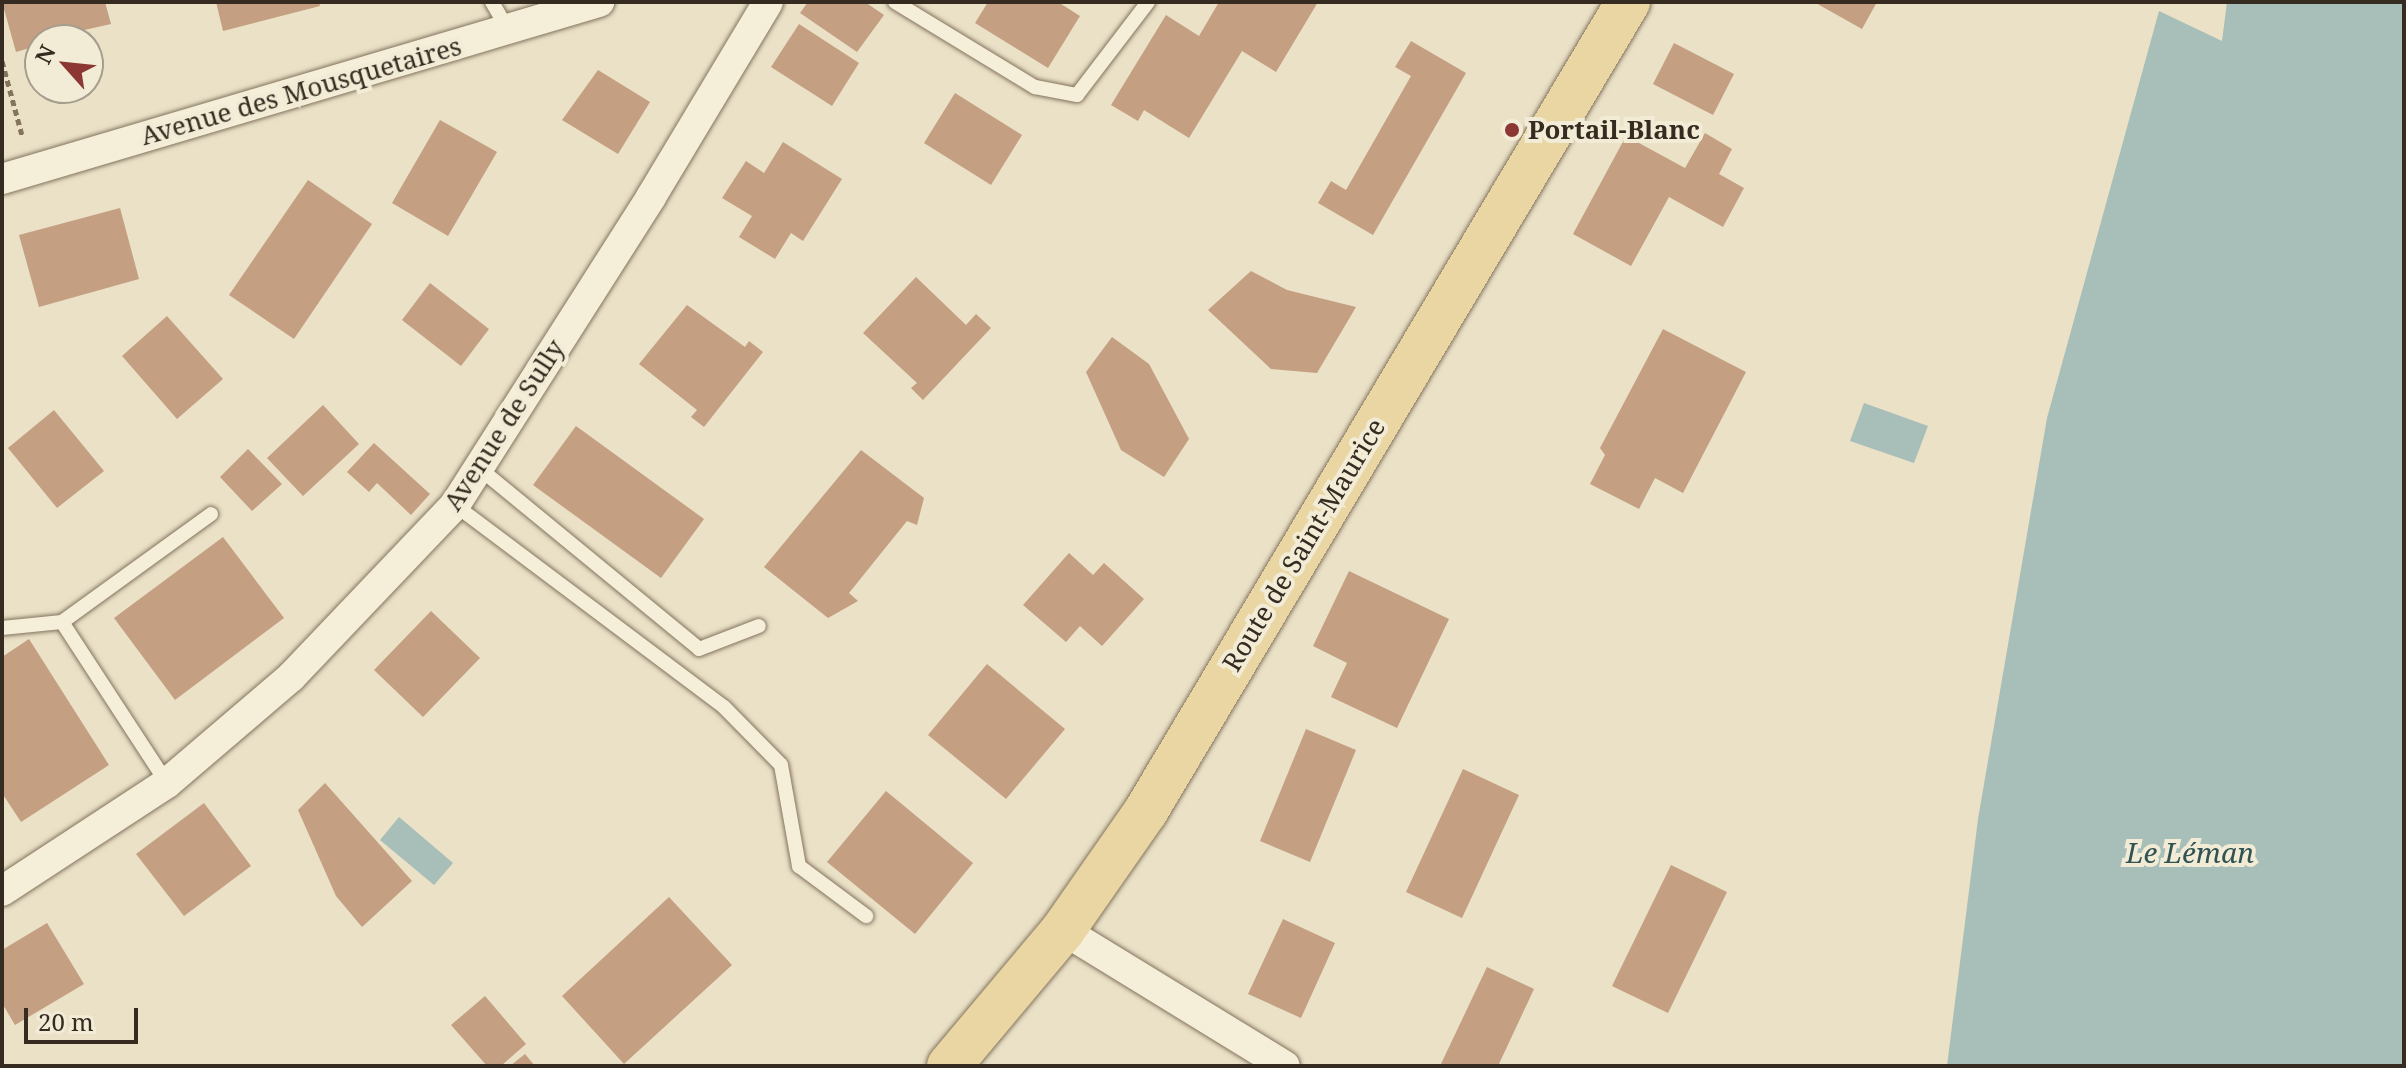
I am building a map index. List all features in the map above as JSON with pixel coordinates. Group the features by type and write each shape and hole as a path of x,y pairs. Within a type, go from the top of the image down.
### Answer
{"main road":[{"name":"Route de Saint-Maurice","path":"964,1056 1063,930 1146,811 1628,2"}],"street":[{"name":"Avenue des Mousquetaires","path":"2,179 599,2"},
{"name":"Avenue de Sully","path":"2,891 167,783 291,677 455,505 768,2"},
{"path":"1063,930 1220,1031 1285,1066"}],"lane":[{"path":"492,2 509,30"},
{"path":"895,2 1035,87 1077,95 1148,2"},
{"path":"479,468 699,649 759,626"},
{"path":"455,505 724,707 781,765 799,866 866,916"},
{"path":"2,628 62,622 211,514"},
{"path":"62,622 167,783"}],"path":[{"path":"2,61 22,135"}],"water":[{"name":"Le Léman","path":"2227,2 2404,2 2404,1066 1947,1066 1978,819 2047,418 2159,11 2222,41"},
{"path":"1864,403 1928,426 1914,463 1850,441"},
{"path":"399,817 453,863 434,885 380,840"}],"building":[{"path":"2,2 105,2 111,24 24,24 24,50 16,52"},
{"path":"216,2 319,2 320,6 223,31"},
{"path":"808,2 865,2 884,15 857,52 800,13"},
{"path":"988,2 1058,2 1080,16 1048,68 975,23"},
{"path":"1219,2 1318,2 1276,72 1242,51 1189,138 1144,110 1138,121 1111,105 1166,15 1199,36"},
{"path":"1814,2 1877,2 1862,29"},
{"path":"799,24 859,63 832,106 771,67"},
{"path":"1411,41 1466,73 1373,235 1318,203 1331,181 1346,190 1411,76 1395,67"},
{"path":"1674,43 1734,74 1713,115 1653,84"},
{"path":"598,70 650,102 618,154 562,120"},
{"path":"955,93 1022,135 991,185 924,143"},
{"path":"440,120 497,152 448,236 392,203"},
{"path":"1705,133 1732,149 1719,174 1744,188 1723,227 1669,197 1631,266 1573,234 1626,136 1685,168"},
{"path":"783,142 842,179 803,241 791,233 775,259 739,237 752,216 722,198 746,161 764,173"},
{"path":"308,180 372,224 294,339 229,295"},
{"path":"120,208 139,279 39,307 19,235"},
{"path":"1251,271 1287,290 1356,307 1317,373 1271,369 1208,310"},
{"path":"916,277 966,325 976,314 991,328 923,400 911,388 917,383 863,333"},
{"path":"430,283 489,329 461,366 402,320"},
{"path":"687,305 745,347 749,341 763,352 704,427 691,417 697,410 639,364"},
{"path":"167,316 223,379 177,419 122,356"},
{"path":"1663,329 1746,372 1683,493 1655,478 1639,509 1590,484 1605,455 1600,448"},
{"path":"1112,337 1149,364 1189,439 1164,477 1121,450 1086,372"},
{"path":"323,405 359,444 303,496 267,458"},
{"path":"54,410 104,471 57,508 8,448"},
{"path":"576,426 704,519 661,578 533,485"},
{"path":"374,443 430,494 411,515 377,483 369,492 347,472"},
{"path":"248,449 282,484 252,511 220,477"},
{"path":"861,450 924,498 917,525 907,521 849,593 858,601 828,618 764,567"},
{"path":"223,537 284,618 175,700 114,618"},
{"path":"1069,553 1093,575 1104,563 1144,599 1102,646 1080,626 1066,642 1023,605"},
{"path":"1349,571 1449,619 1397,728 1331,697 1347,663 1313,646"},
{"path":"431,611 480,658 423,717 374,670"},
{"path":"29,639 109,765 21,822 2,793 2,657"},
{"path":"987,664 1065,729 1006,799 928,735"},
{"path":"1306,729 1356,750 1310,862 1260,841"},
{"path":"1463,769 1519,795 1462,918 1406,892"},
{"path":"325,783 412,881 362,927 336,896 298,810"},
{"path":"886,791 973,863 915,934 827,862"},
{"path":"204,803 251,866 184,916 136,854"},
{"path":"1671,865 1727,892 1668,1013 1612,986"},
{"path":"669,897 732,965 624,1064 562,996"},
{"path":"1283,919 1335,943 1301,1018 1248,994"},
{"path":"47,923 84,984 15,1025 2,1003 2,950"},
{"path":"1487,967 1534,989 1498,1066 1440,1066"},
{"path":"485,996 526,1044 501,1066 487,1066 451,1025"},
{"path":"525,1054 535,1066 510,1066"}],"place":[{"name":"Portail-Blanc","path":"1512,130"}]}
